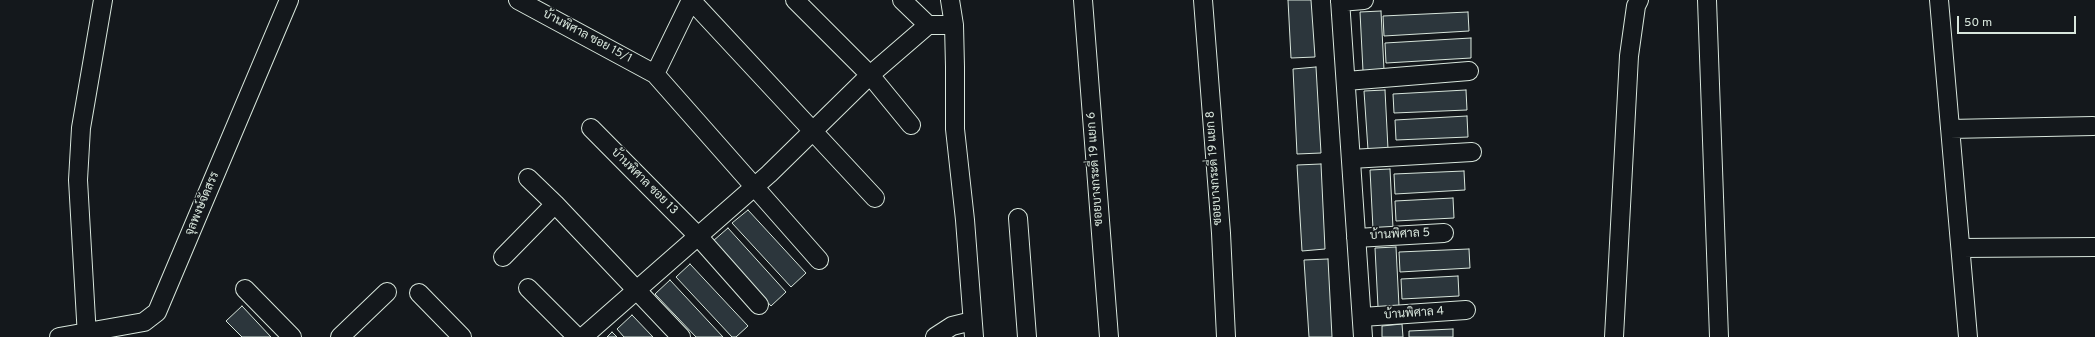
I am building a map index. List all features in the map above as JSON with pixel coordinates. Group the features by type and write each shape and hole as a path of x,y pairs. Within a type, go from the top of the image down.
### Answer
{"street":[{"path":"87,335 78,180 80,128 103,0"},
{"name":"จุลพงษ์จัดสรร","path":"59,337 87,335 144,322 158,312 289,0"},
{"name":"บ้านพิศาล ซอย 15/1","path":"518,0 655,74 819,260"},
{"path":"655,74 691,0 875,198"},
{"path":"795,0 873,72 911,125"},
{"path":"902,0 928,25"},
{"path":"934,337 952,326 973,329 965,220 955,129 954,24 950,0"},
{"name":"ซอยบางกระดี่ 19 แยก 6","path":"1083,0 1109,337"},
{"name":"ซอยบางกระดี่ 19 แยก 8","path":"1203,0 1226,337"},
{"path":"1363,337 1340,1 1364,0"},
{"path":"1614,337 1629,56 1636,6 1640,0"},
{"path":"1707,0 1719,337"},
{"path":"1939,0 1968,337"},
{"path":"583,337 697,235 755,186 814,132 873,72 928,25 954,24"},
{"path":"1346,81 1469,72"},
{"path":"1950,129 2093,126"},
{"name":"บ้านพิศาล ซอย 13","path":"591,128 697,235 759,305"},
{"path":"1351,159 1472,152"},
{"path":"528,178 555,204 635,291 681,337"},
{"path":"504,257 555,204"},
{"path":"1018,218 1027,337"},
{"name":"บ้านพิศาล 5","path":"1356,238 1444,233"},
{"path":"1961,248 2095,247"},
{"path":"528,288 577,337"},
{"path":"245,289 292,337"},
{"path":"343,336 387,292"},
{"path":"419,293 462,337"},
{"name":"บ้านพิศาล 4","path":"1362,317 1466,310"}],"building":[{"path":"1288,0 1311,0 1315,57 1291,58"},
{"path":"1381,11 1384,70 1363,71 1360,12"},
{"path":"1468,12 1469,31 1384,36 1383,16"},
{"path":"1471,38 1471,58 1386,63 1385,43"},
{"path":"1316,67 1321,153 1297,154 1293,69"},
{"path":"1385,90 1388,149 1368,150 1364,91"},
{"path":"1466,90 1467,110 1394,113 1393,94"},
{"path":"1467,116 1468,137 1396,140 1395,120"},
{"path":"1321,164 1325,249 1302,251 1297,165"},
{"path":"1390,169 1393,228 1373,229 1370,170"},
{"path":"1464,171 1465,190 1395,194 1394,174"},
{"path":"1453,198 1454,218 1396,221 1395,201"},
{"path":"748,210 806,273 791,287 732,223"},
{"path":"728,228 786,292 771,306 713,241"},
{"path":"1396,247 1399,306 1378,307 1375,248"},
{"path":"1469,249 1470,268 1400,272 1399,252"},
{"path":"1328,259 1332,337 1309,337 1304,260"},
{"path":"690,264 748,326 736,337 732,337 676,277"},
{"path":"1458,276 1459,296 1402,299 1401,279"},
{"path":"670,280 723,337 696,337 655,294"},
{"path":"242,306 271,337 242,337 226,321"},
{"path":"632,315 653,337 624,337 617,329"},
{"path":"1402,324 1403,337 1382,337 1382,326"},
{"path":"1453,329 1453,337 1409,337 1409,331"},
{"path":"612,332 617,337 607,337"}]}
